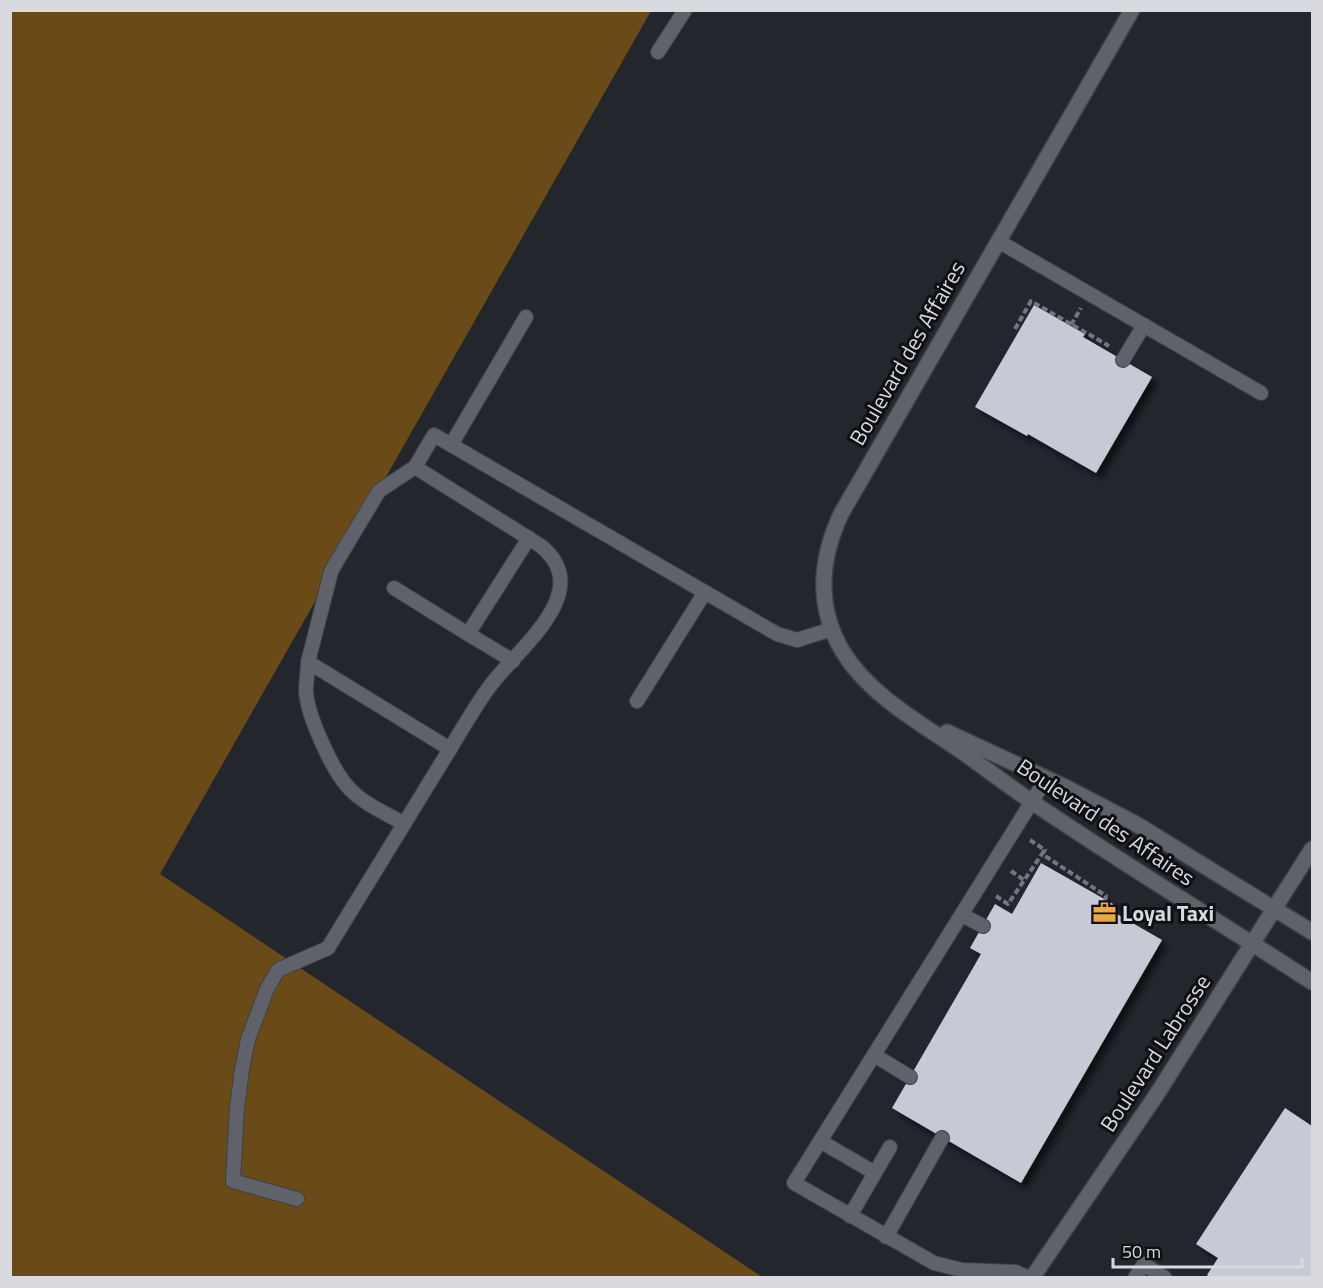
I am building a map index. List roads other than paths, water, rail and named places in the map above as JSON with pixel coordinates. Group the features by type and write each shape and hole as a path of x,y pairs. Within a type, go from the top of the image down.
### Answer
{"street":[{"name":"Boulevard des Affaires","path":"1132,10 835,527 827,550 822,578 826,610 843,651 861,676 881,694 1033,802 1312,982"},
{"name":"Boulevard des Affaires","path":"909,714 1136,824 1312,932"},
{"name":"Boulevard Labrosse","path":"1030,1278 1157,1094 1312,849"}],"lane":[{"path":"658,52 685,10"},
{"path":"998,241 1261,393"},
{"path":"451,445 526,317"},
{"path":"1124,360 1144,325"},
{"path":"404,824 362,799 342,780 308,706 306,690 308,662 337,561 379,491 415,467 434,435 786,637 807,638 832,628"},
{"path":"297,1200 233,1181 237,1108 248,1039 267,989 278,970 328,948 490,686 529,644 554,605 561,584 559,569 552,556 529,538 415,467"},
{"path":"468,634 529,538"},
{"path":"394,588 513,661"},
{"path":"637,701 705,592"},
{"path":"308,662 450,749"},
{"path":"1030,1278 1005,1270 962,1270 945,1267 923,1258 794,1183 1047,779"},
{"path":"962,915 983,926"},
{"path":"874,1055 910,1077"},
{"path":"886,1237 942,1138"},
{"path":"820,1141 875,1173"},
{"path":"850,1216 890,1147"},
{"path":"1135,1278 1144,1264 1165,1278"}],"place":[{"name":"Loyal Taxi","path":"1104,913"}]}
